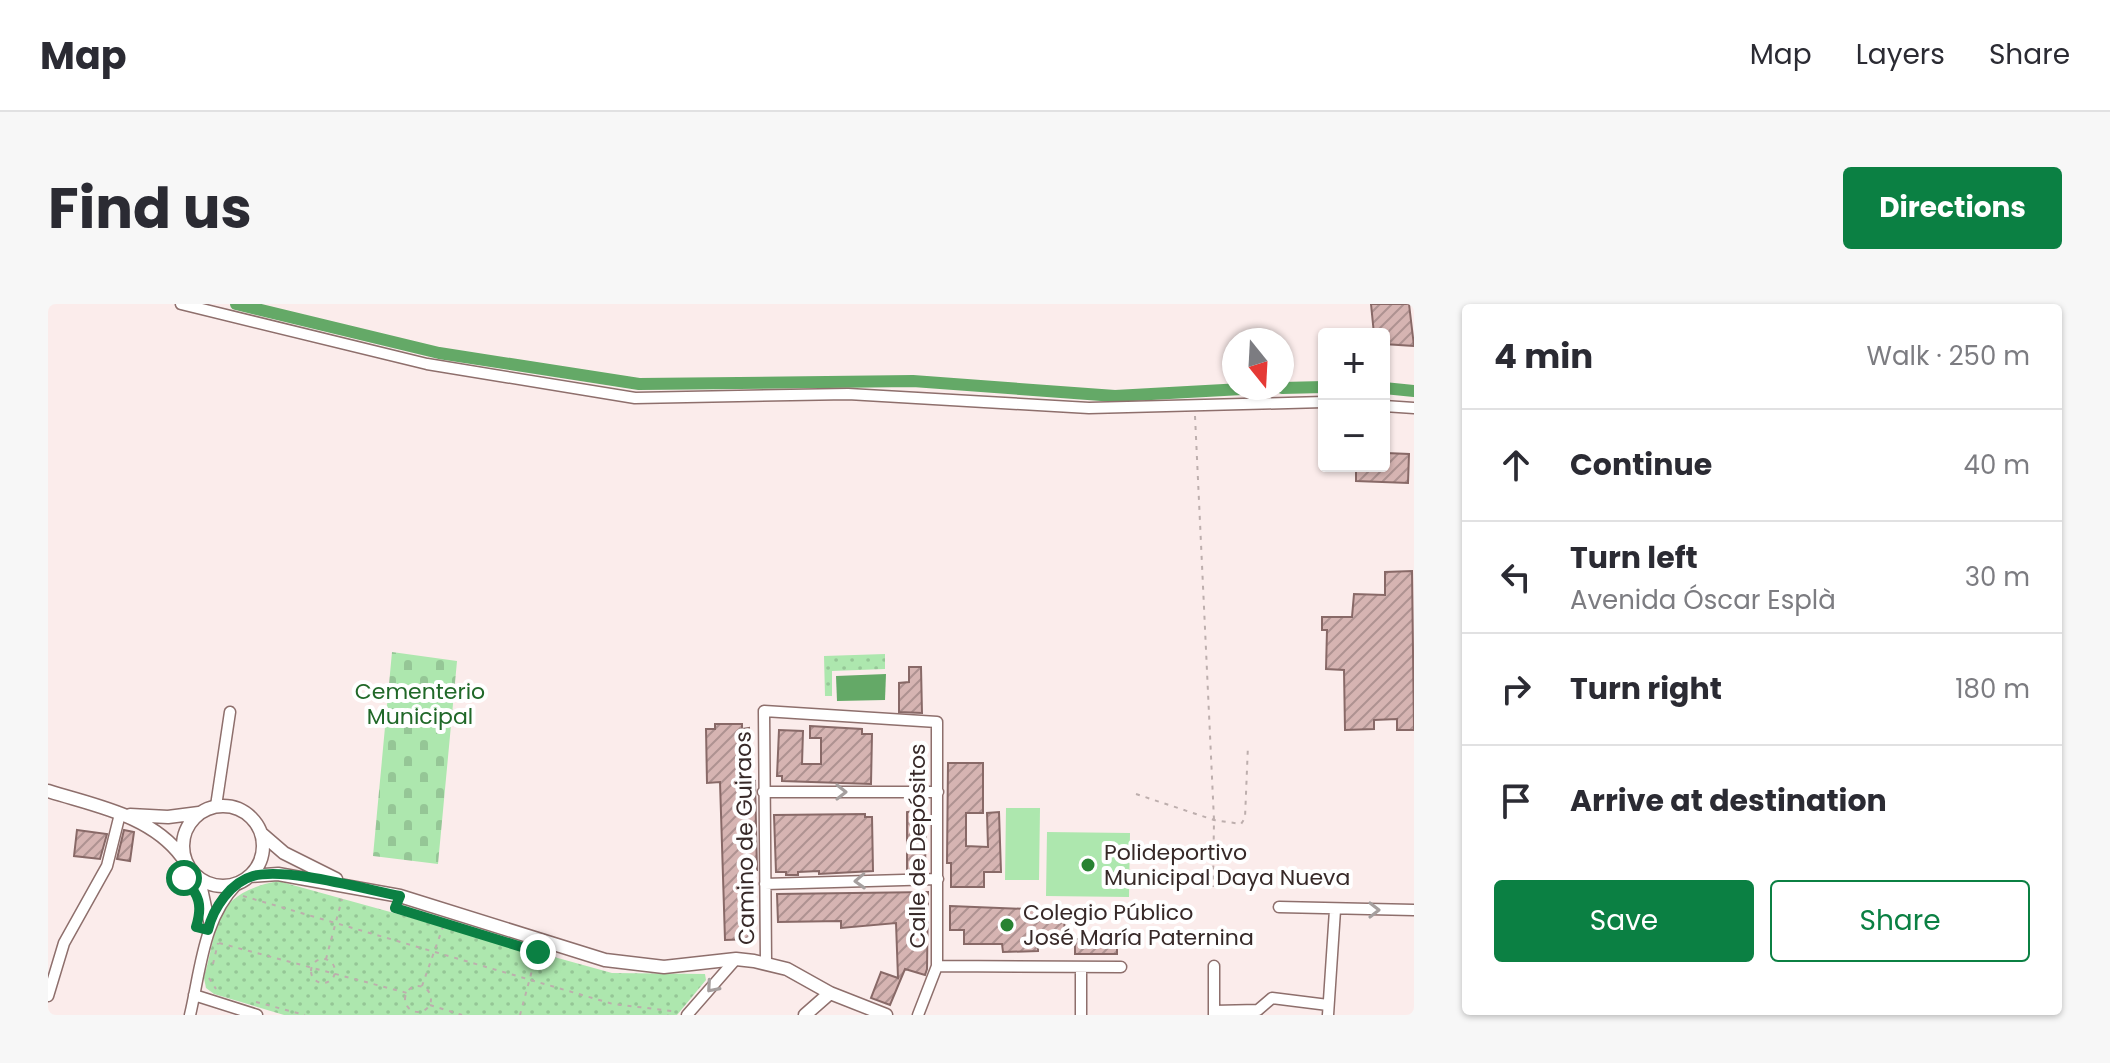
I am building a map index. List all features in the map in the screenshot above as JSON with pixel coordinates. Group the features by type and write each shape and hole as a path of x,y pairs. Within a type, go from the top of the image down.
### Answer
{"street":[{"path":"181,304 427,364 635,398 848,394 1089,408 1318,402"},
{"path":"1390,406 1414,408"},
{"name":"Calle de Depósitos","path":"764,711 937,722 937,966 918,1015"},
{"name":"Camino de Guiraos","path":"764,711 766,963"},
{"path":"216,806 230,712"},
{"path":"48,791 121,814 161,834 196,883 209,926"},
{"path":"763,792 938,792"},
{"path":"121,814 168,817 199,813 216,806 240,809 251,816 262,834 284,853 347,890"},
{"path":"180,863 184,834 199,813"},
{"path":"48,996 64,943 107,866 121,814"},
{"path":"190,1015 209,926 216,908 237,884 250,876 262,857 262,834"},
{"path":"250,876 278,874 347,890 400,896 605,960 664,967 736,959 766,963 787,969 863,1010 886,1015"},
{"path":"765,884 938,879"},
{"path":"196,883 237,884"},
{"path":"1279,907 1414,910"},
{"path":"1214,966 1214,1013 1258,1010 1272,998 1328,1010 1335,910"},
{"path":"687,1015 736,959"},
{"path":"937,966 1121,967"},
{"path":"1081,967 1081,1015"},
{"path":"805,1015 830,993"},
{"path":"194,995 257,1015"}],"path":[{"path":"1194,404 1214,820 1213,887"},
{"path":"1136,794 1214,820 1244,822 1248,745"},
{"path":"180,863 196,883"},
{"path":"326,959 347,890"},
{"path":"234,901 241,895 613,1004 672,1011 668,1015"},
{"path":"422,987 444,922 440,921"},
{"path":"209,926 221,932 209,979 211,987 221,992"},
{"path":"218,943 407,993"},
{"path":"520,1015 538,952 525,948"},
{"path":"326,959 332,962 335,974 328,982 320,983 312,976 311,968 317,960 326,959"},
{"path":"429,1005 429,992 422,987 413,987 407,993 408,1007 416,1013 429,1005 462,1015"},
{"path":"249,1000 305,1015"}],"green space":[{"name":"Cementerio Municipal","path":"392,652 457,661 438,864 373,856"},
{"path":"885,654 885,669 832,671 832,696 825,696 824,656"},
{"path":"1006,808 1040,808 1039,880 1005,880"},
{"name":"Polideportivo Municipal Daya Nueva","path":"1047,832 1130,833 1129,897 1046,896"},
{"path":"278,881 612,973 705,974 706,980 677,1015 284,1015 214,994 206,988 204,978 222,914 241,894"}],"shaded area":[{"path":"886,674 885,700 837,701 836,676"}],"building":[{"path":"1371,304 1409,304 1414,346 1390,344 1390,328 1373,328"},
{"path":"1390,453 1409,454 1408,483 1356,481 1356,472 1390,472"},
{"path":"1412,571 1414,730 1397,730 1397,719 1374,720 1374,729 1345,730 1344,670 1326,669 1327,630 1322,630 1322,617 1352,617 1354,594 1385,595 1385,572"},
{"path":"909,667 921,667 922,713 899,712 899,683 909,682"},
{"path":"715,724 742,724 742,729 749,728 750,782 755,781 757,870 746,870 755,939 725,940 720,782 707,783 706,729 715,729"},
{"path":"810,726 862,729 862,734 872,734 871,784 782,781 782,776 777,776 779,730 803,731 802,764 821,764 821,738 810,738"},
{"path":"948,763 983,763 983,813 966,813 966,846 988,847 987,813 999,812 1001,872 984,872 984,887 951,887 951,863 947,863"},
{"path":"914,807 925,807 926,811 925,871 907,872 907,812 914,811"},
{"path":"865,814 865,817 872,817 873,871 798,872 798,875 776,872 774,815"},
{"path":"77,830 107,834 100,859 74,856"},
{"path":"124,830 134,832 130,861 117,859"},
{"path":"928,892 925,975 905,969 890,1005 871,998 881,972 898,978 896,923 841,928 841,921 778,922 777,894"},
{"name":"Colegio Público José María Paternina","path":"950,906 1052,910 1053,916 1064,915 1065,939 1054,939 1054,945 1038,946 1038,951 1003,952 1002,944 964,944 964,930 950,930"},
{"path":"1075,939 1117,939 1117,954 1075,954"}],"waterway":[{"path":"236,304 439,353 639,384 913,381 1115,396 1222,390"},
{"path":"1294,388 1318,387"},
{"path":"1390,389 1414,391"}],"place":[{"name":"Polideportivo Municipal Daya Nueva","path":"1088,865"},
{"name":"Colegio Público José María Paternina","path":"1007,925"}],"route":[{"path":"184,878 199,896 201,912 196,927 208,930 216,908 237,884 250,876 278,874 400,896 395,908 538,952"}]}
